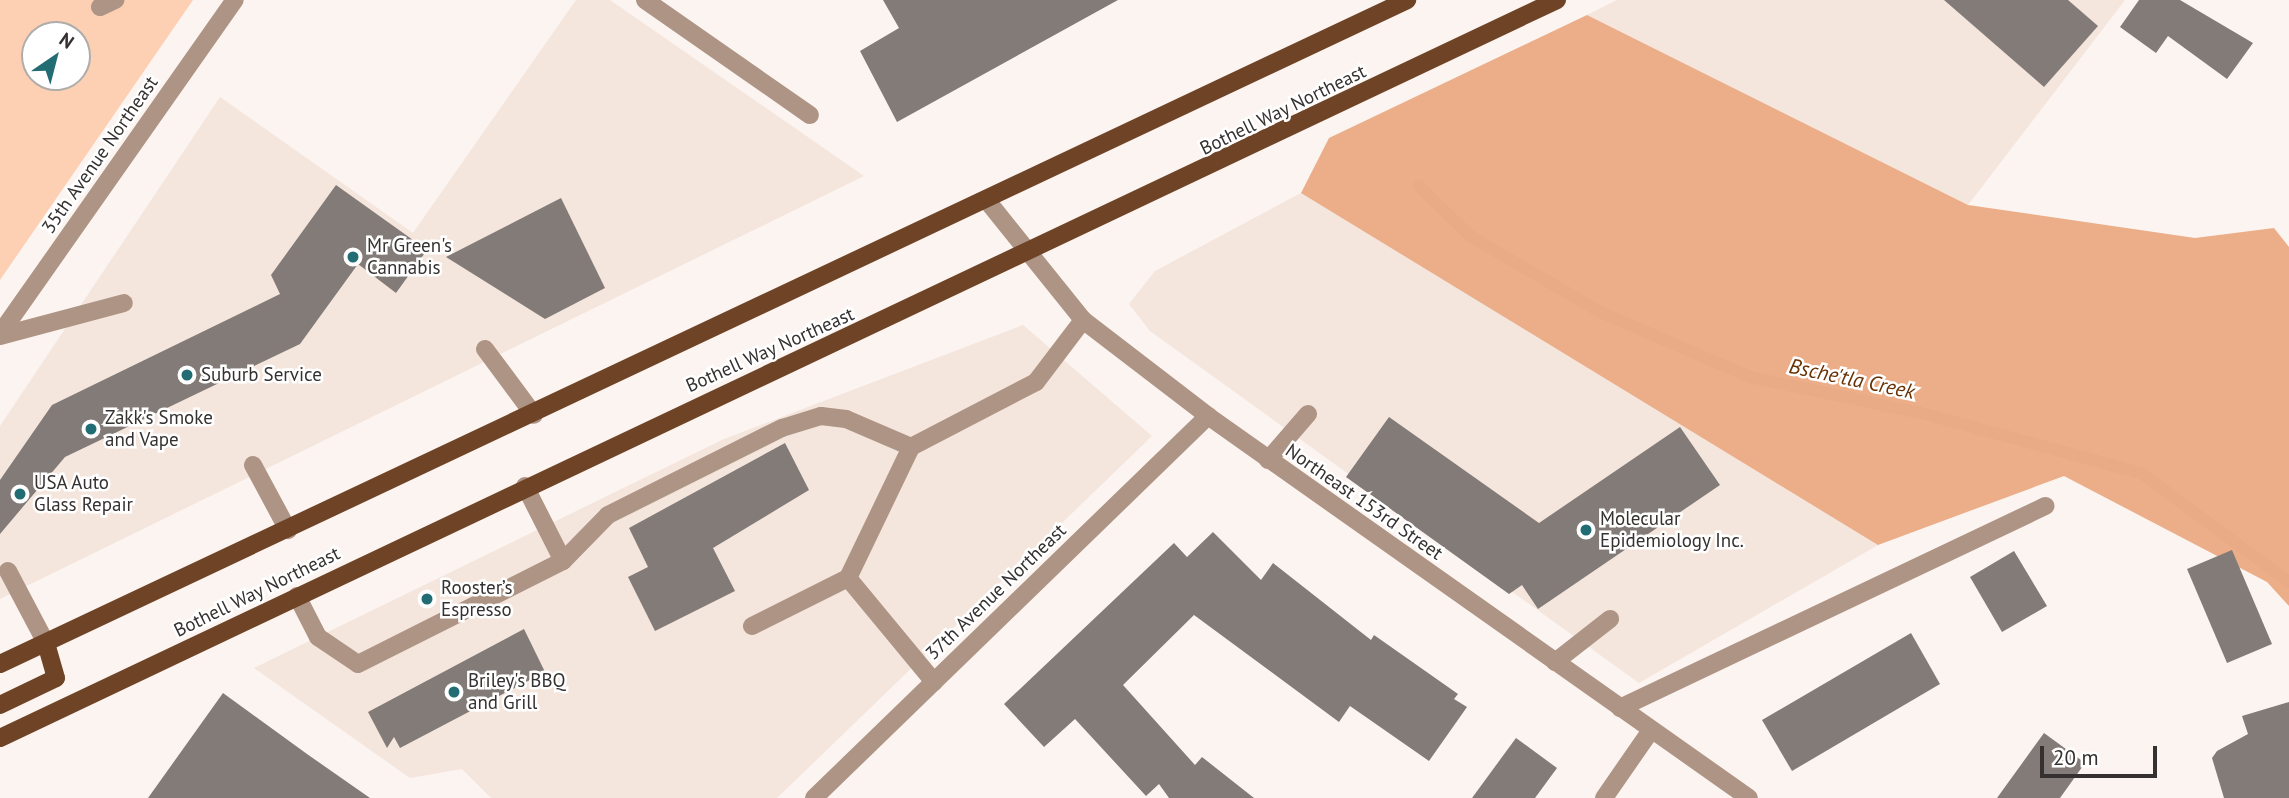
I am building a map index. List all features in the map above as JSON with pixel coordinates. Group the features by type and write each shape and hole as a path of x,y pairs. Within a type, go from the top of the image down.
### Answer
{"main road":[{"name":"Bothell Way Northeast","path":"0,664 989,203 1407,0"},
{"name":"Bothell Way Northeast","path":"0,738 525,486 1026,256 1557,0"},
{"path":"0,705 56,678 46,643"}],"street":[{"name":"35th Avenue Northeast","path":"0,335 235,0"},
{"path":"645,0 810,115"},
{"name":"Northeast 153rd Street","path":"989,203 1026,256 1083,320 1268,460 1749,798"},
{"path":"0,335 124,303"},
{"path":"752,626 848,578 911,447 1036,382 1083,320"},
{"path":"485,349 534,415"},
{"path":"1268,460 1308,414"},
{"path":"297,596 318,637 358,664 563,561 608,515 782,428 821,416 846,419 911,447"},
{"name":"37th Avenue Northeast","path":"814,798 1208,416"},
{"path":"253,465 288,530"},
{"path":"525,486 563,561"},
{"path":"1620,708 2046,506"},
{"path":"8,571 46,643"},
{"path":"848,578 934,682"},
{"path":"1555,662 1610,619"},
{"path":"1604,798 1651,730"}],"shaded area":[{"path":"0,0 193,0 0,280"},
{"path":"576,0 610,0 864,176 0,599 0,426 220,97 413,233"},
{"path":"1617,0 2125,0 1968,205 1587,15"},
{"path":"1587,15 1968,205 2195,238 2274,228 2289,247 2289,606 2267,582 2064,476 1878,545 1301,193 1329,138"},
{"path":"1301,193 1708,425 1878,545 1639,683 1150,331 1129,304 1155,271"},
{"path":"1023,325 1152,436 777,798 491,798 462,769 410,778 254,668 724,439"}],"building":[{"path":"883,0 1118,0 897,122 860,51 899,28"},
{"path":"1944,0 2068,0 2098,26 2044,87"},
{"path":"2139,0 2180,0 2253,43 2227,79 2168,36 2156,53 2120,27"},
{"path":"336,185 427,250 396,293 358,264 300,344 65,457 0,534 0,480 52,405 280,294 271,275"},
{"path":"561,198 605,288 545,319 446,257"},
{"path":"1389,417 1539,523 1680,427 1720,485 1538,609 1522,585 1509,594 1346,477"},
{"path":"785,443 809,490 713,548 735,591 655,631 628,577 648,567 629,528"},
{"path":"1213,532 1261,580 1273,563 1371,640 1374,635 1458,694 1454,699 1467,707 1429,761 1350,706 1339,722 1194,615 1123,685 1195,765 1202,757 1254,798 1169,798 1159,784 1146,796 1075,719 1044,747 1004,704 1174,543 1187,557"},
{"path":"2232,550 2272,644 2227,663 2187,569"},
{"path":"2014,551 2047,606 2002,632 1970,577"},
{"name":"Briley's BBQ and Grill","path":"524,629 545,672 400,748 394,737 387,748 368,712"},
{"path":"1911,633 1940,684 1792,771 1762,720"},
{"path":"223,693 307,754 370,798 148,798"},
{"path":"2289,702 2289,798 2224,798 2212,758 2217,751 2248,734 2242,716"},
{"path":"2044,733 2085,763 2060,798 1997,798"},
{"path":"1516,738 1557,768 1535,798 1472,798"}],"waterway":[{"name":"Bsche'tla Creek","path":"1419,186 1470,236 1600,312 1750,377 1925,414 2141,473 2289,582"}],"place":[{"name":"Mr Green's Cannabis","path":"353,257"},
{"name":"Suburb Service","path":"187,375"},
{"name":"Zakk's Smoke and Vape","path":"91,429"},
{"name":"USA Auto Glass Repair","path":"20,494"},
{"name":"Molecular Epidemiology Inc.","path":"1586,530"},
{"name":"Rooster’s Espresso","path":"427,599"},
{"name":"Briley's BBQ and Grill","path":"454,692"}]}
